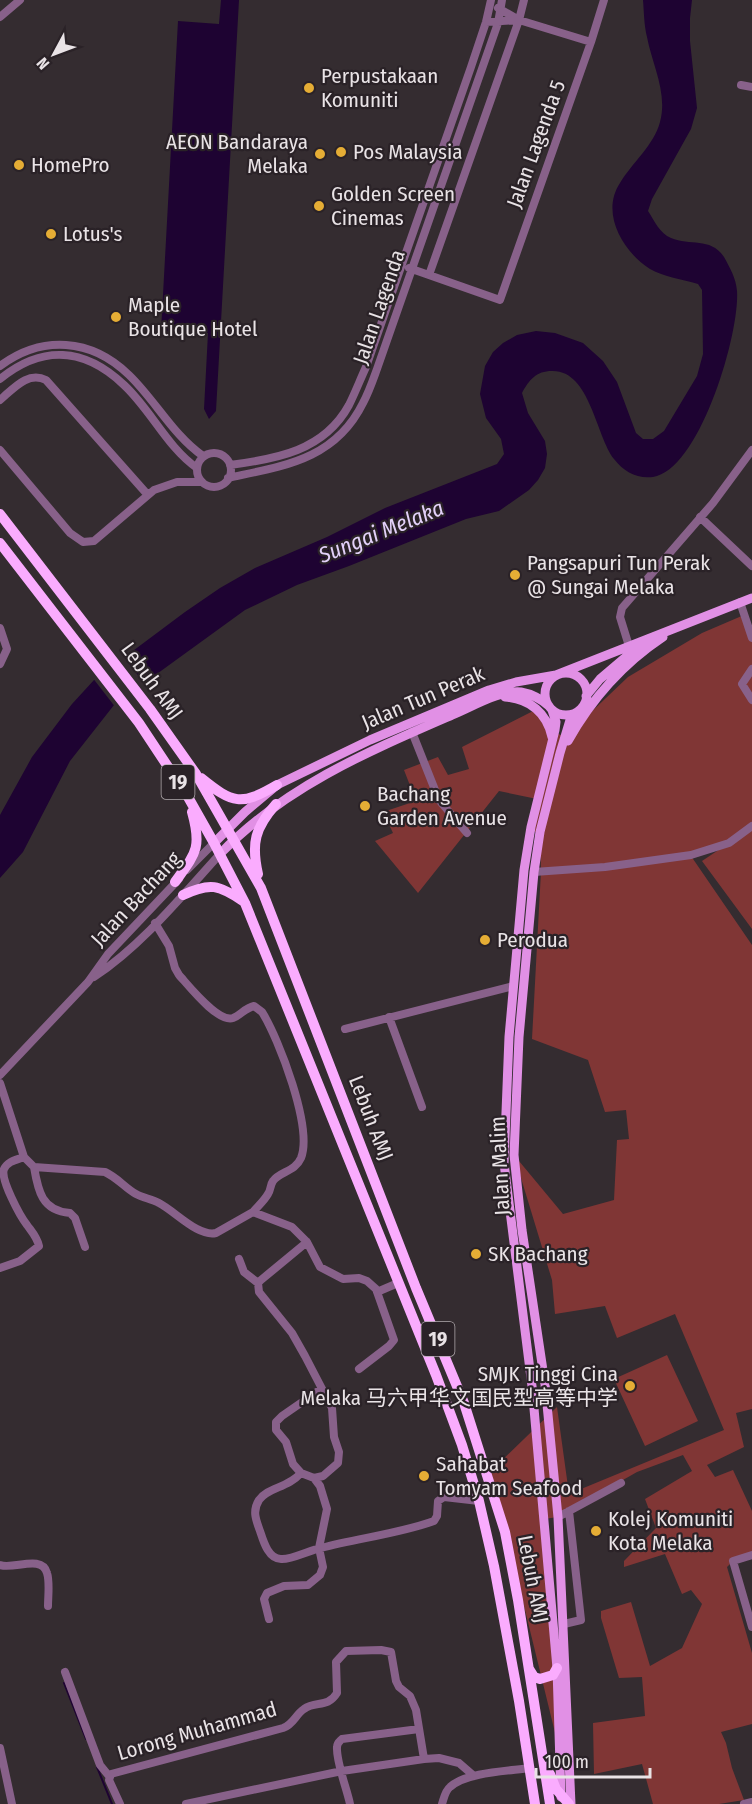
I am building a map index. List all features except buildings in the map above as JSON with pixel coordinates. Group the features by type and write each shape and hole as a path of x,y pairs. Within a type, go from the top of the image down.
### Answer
{"highway":[{"name":"Lebuh AMJ","path":"0,514 152,712 196,774 261,888 408,1267 464,1402 505,1532 550,1804"},
{"name":"Lebuh AMJ","path":"0,543 139,723 188,797 245,903 451,1415 479,1501 507,1629 535,1804"},
{"path":"196,774 226,796 236,800 254,798 276,785"},
{"path":"175,882 191,860 198,842 188,797"},
{"path":"261,888 254,854 255,840 265,817 276,804"},
{"path":"183,895 202,887 218,886 245,903"},
{"path":"528,1666 534,1677 540,1680 553,1675 557,1668"},
{"path":"538,1727 550,1773 562,1800 570,1804"}],"main road":[{"name":"Jalan Tun Perak","path":"214,843 276,785 370,740 489,690 516,682 556,675 752,598"},
{"path":"560,753 599,695 636,658 677,627"},
{"name":"Jalan Tun Perak","path":"586,696 600,679 649,638"},
{"path":"567,673 584,683 586,696 582,707 577,712 566,715 550,708 545,690 556,675 567,673"},
{"name":"Jalan Tun Perak","path":"220,854 234,839 276,804 329,772 412,732 492,698 520,692 533,695 550,708"},
{"path":"492,698 516,698 528,702 537,709 550,730 553,742"},
{"name":"Jalan Malim","path":"550,708 556,722 553,742 531,827 524,870 513,987 504,1163 532,1386 557,1668 562,1800"},
{"name":"Jalan Malim","path":"570,1804 558,1516 545,1384 520,1220 514,1155 519,1037 534,872 540,832 560,753 570,720 577,712"}],"street":[{"path":"0,17 20,0"},
{"path":"401,266 429,275 519,20 524,0"},
{"name":"Jalan Lagenda 5","path":"429,275 500,300 604,0"},
{"path":"490,4 502,4 519,20"},
{"name":"Jalan Lagenda","path":"230,465 267,460 303,449 317,441 339,419 348,406 366,367 486,22 490,4"},
{"name":"Jalan Lagenda","path":"228,478 288,465 324,449 347,428 363,404 498,23 502,4"},
{"path":"486,22 519,20 591,42"},
{"path":"741,85 752,87"},
{"path":"0,366 27,350 43,346 60,344 94,352 116,363 130,376 189,445 203,456"},
{"path":"0,379 30,360 46,356 60,354 91,362 125,386 183,458 197,468 202,482"},
{"path":"0,400 30,377 38,376 46,380 147,494"},
{"path":"0,450 70,533 83,542 94,541 147,494 177,482 202,482 209,486 217,486 228,478 230,465 221,454 212,453 203,456 197,468"},
{"path":"629,646 620,617 622,608 713,503 752,450"},
{"path":"700,517 752,566"},
{"path":"740,603 752,638"},
{"path":"0,628 7,649 0,664"},
{"path":"752,669 742,684 752,700"},
{"path":"412,732 440,800 467,833"},
{"path":"534,872 605,867 704,853 729,843 752,826"},
{"name":"Jalan Bachang","path":"0,1075 88,982 108,954 214,843"},
{"name":"Jalan Bachang","path":"88,982 115,963 220,854"},
{"path":"34,1167 105,1172 115,1176 136,1194 174,1211 193,1228 210,1234 222,1231 253,1212 271,1190 272,1182 280,1175 289,1172 301,1159 302,1121 298,1099 262,1012 254,1006 248,1007 232,1018 226,1018 214,1011 179,975 169,946 155,923"},
{"path":"345,1029 513,987"},
{"path":"389,1017 422,1107"},
{"path":"0,1083 24,1157 34,1167 37,1188 44,1201 59,1212 70,1213 75,1218 85,1247"},
{"path":"0,1269 20,1261 39,1246 1,1176 10,1162 24,1157"},
{"path":"253,1212 292,1227 307,1242 320,1267 343,1279 359,1278 367,1281 377,1292 394,1340 359,1369"},
{"path":"258,1283 307,1242"},
{"path":"239,1258 244,1272 258,1283 259,1292 292,1333 332,1408 334,1437 339,1452 338,1463 332,1471 314,1478"},
{"path":"377,1292 398,1283"},
{"path":"269,1619 264,1599 267,1593 284,1586 308,1585 320,1575 322,1567 320,1548 327,1509 320,1486 314,1478 301,1473 293,1464 286,1442 276,1430 276,1422 321,1389"},
{"path":"301,1473 286,1486 268,1491 260,1498 256,1507 255,1517 263,1541 274,1557 281,1559 434,1521 437,1516 438,1501 444,1497 479,1501"},
{"path":"558,1516 621,1483"},
{"path":"564,1624 581,1620 569,1511"},
{"path":"752,1555 733,1561 752,1627"},
{"path":"0,1565 6,1567 34,1563 45,1568 48,1573 48,1606"},
{"name":"Lorong Muhammad","path":"120,1804 109,1776 111,1774 288,1726 305,1708 321,1705 334,1698 338,1686 336,1662 346,1651 391,1652 396,1681 414,1703 419,1729"},
{"path":"65,1672 100,1765 109,1776"},
{"path":"351,1804 337,1746 342,1739 419,1729 424,1759"},
{"path":"0,1748 12,1804"},
{"path":"186,1804 342,1771 424,1759 439,1758 459,1763 474,1776"},
{"path":"442,1804 451,1786 474,1776 530,1768"},
{"path":"744,1804 752,1802"}],"shaded area":[{"path":"744,615 752,637 752,929 702,861 726,845 691,856 752,945 752,1409 736,1413 744,1447 707,1465 715,1477 733,1470 752,1511 752,1555 733,1561 727,1567 752,1653 752,1724 721,1732 744,1800 719,1804 653,1804 642,1764 594,1774 593,1723 645,1716 642,1677 619,1678 601,1618 601,1611 631,1602 650,1666 682,1648 702,1604 691,1590 682,1594 665,1554 624,1567 624,1561 656,1528 645,1499 692,1471 683,1455 637,1472 558,1517 544,1519 559,1749 491,1471 557,1407 569,1494 724,1430 675,1314 617,1338 605,1306 555,1314 552,1280 514,1155 563,1214 614,1200 617,1140 629,1139 626,1110 605,1112 588,1060 532,1039 541,871 540,837 531,827 537,799 499,791 418,893 375,841 393,833 383,812 416,801 404,770 438,757 448,775 469,769 462,747 537,709 550,730 565,737 628,677 702,633"},
{"path":"667,1355 698,1421 645,1446 614,1379"}],"water":[{"path":"221,0 239,0 216,411 209,419 204,409 208,333 161,331 178,21 219,24"},
{"name":"Sungai Melaka","path":"643,0 692,0 690,41 697,108 691,129 652,199 648,211 667,236 707,244 719,251 732,273 737,291 732,337 724,366 714,397 701,426 686,451 670,469 653,477 631,474 614,459 584,392 575,381 565,374 552,371 537,375 530,380 522,393 528,413 545,441 547,454 545,468 529,490 499,511 466,519 297,585 245,610 114,705 70,761 23,852 0,878 0,815 32,757 72,704 94,680 185,612 255,568 327,537 385,508 497,464 504,454 501,439 486,418 480,394 485,366 493,352 503,343 517,335 536,331 555,333 583,343 603,361 617,382 636,433 643,439 653,439 664,431 697,376 703,354 702,290 698,284 661,274 640,262 623,242 614,219 612,207 614,195 620,183 653,138 662,111 661,89 649,47"}],"pier":[{"path":"122,654 146,686 116,708 92,677"}],"waterway":[{"path":"64,1683 86,1739"},
{"path":"97,1767 112,1804"}],"place":[{"name":"Perpustakaan Komuniti","path":"309,88"},
{"name":"Pos Malaysia","path":"341,152"},
{"name":"AEON Bandaraya Melaka","path":"320,154"},
{"name":"HomePro","path":"19,165"},
{"name":"Golden Screen Cinemas","path":"319,206"},
{"name":"Lotus's","path":"51,234"},
{"name":"Maple Boutique Hotel","path":"116,317"},
{"name":"Pangsapuri Tun Perak @ Sungai Melaka","path":"515,575"},
{"name":"Bachang Garden Avenue","path":"365,806"},
{"name":"Perodua","path":"485,940"},
{"name":"SK Bachang","path":"476,1254"},
{"name":"SMJK Tinggi Cina Melaka 马六甲华文国民型高等中学","path":"630,1386"},
{"name":"Sahabat Tomyam Seafood","path":"424,1476"},
{"name":"Kolej Komuniti Kota Melaka","path":"596,1531"}]}
